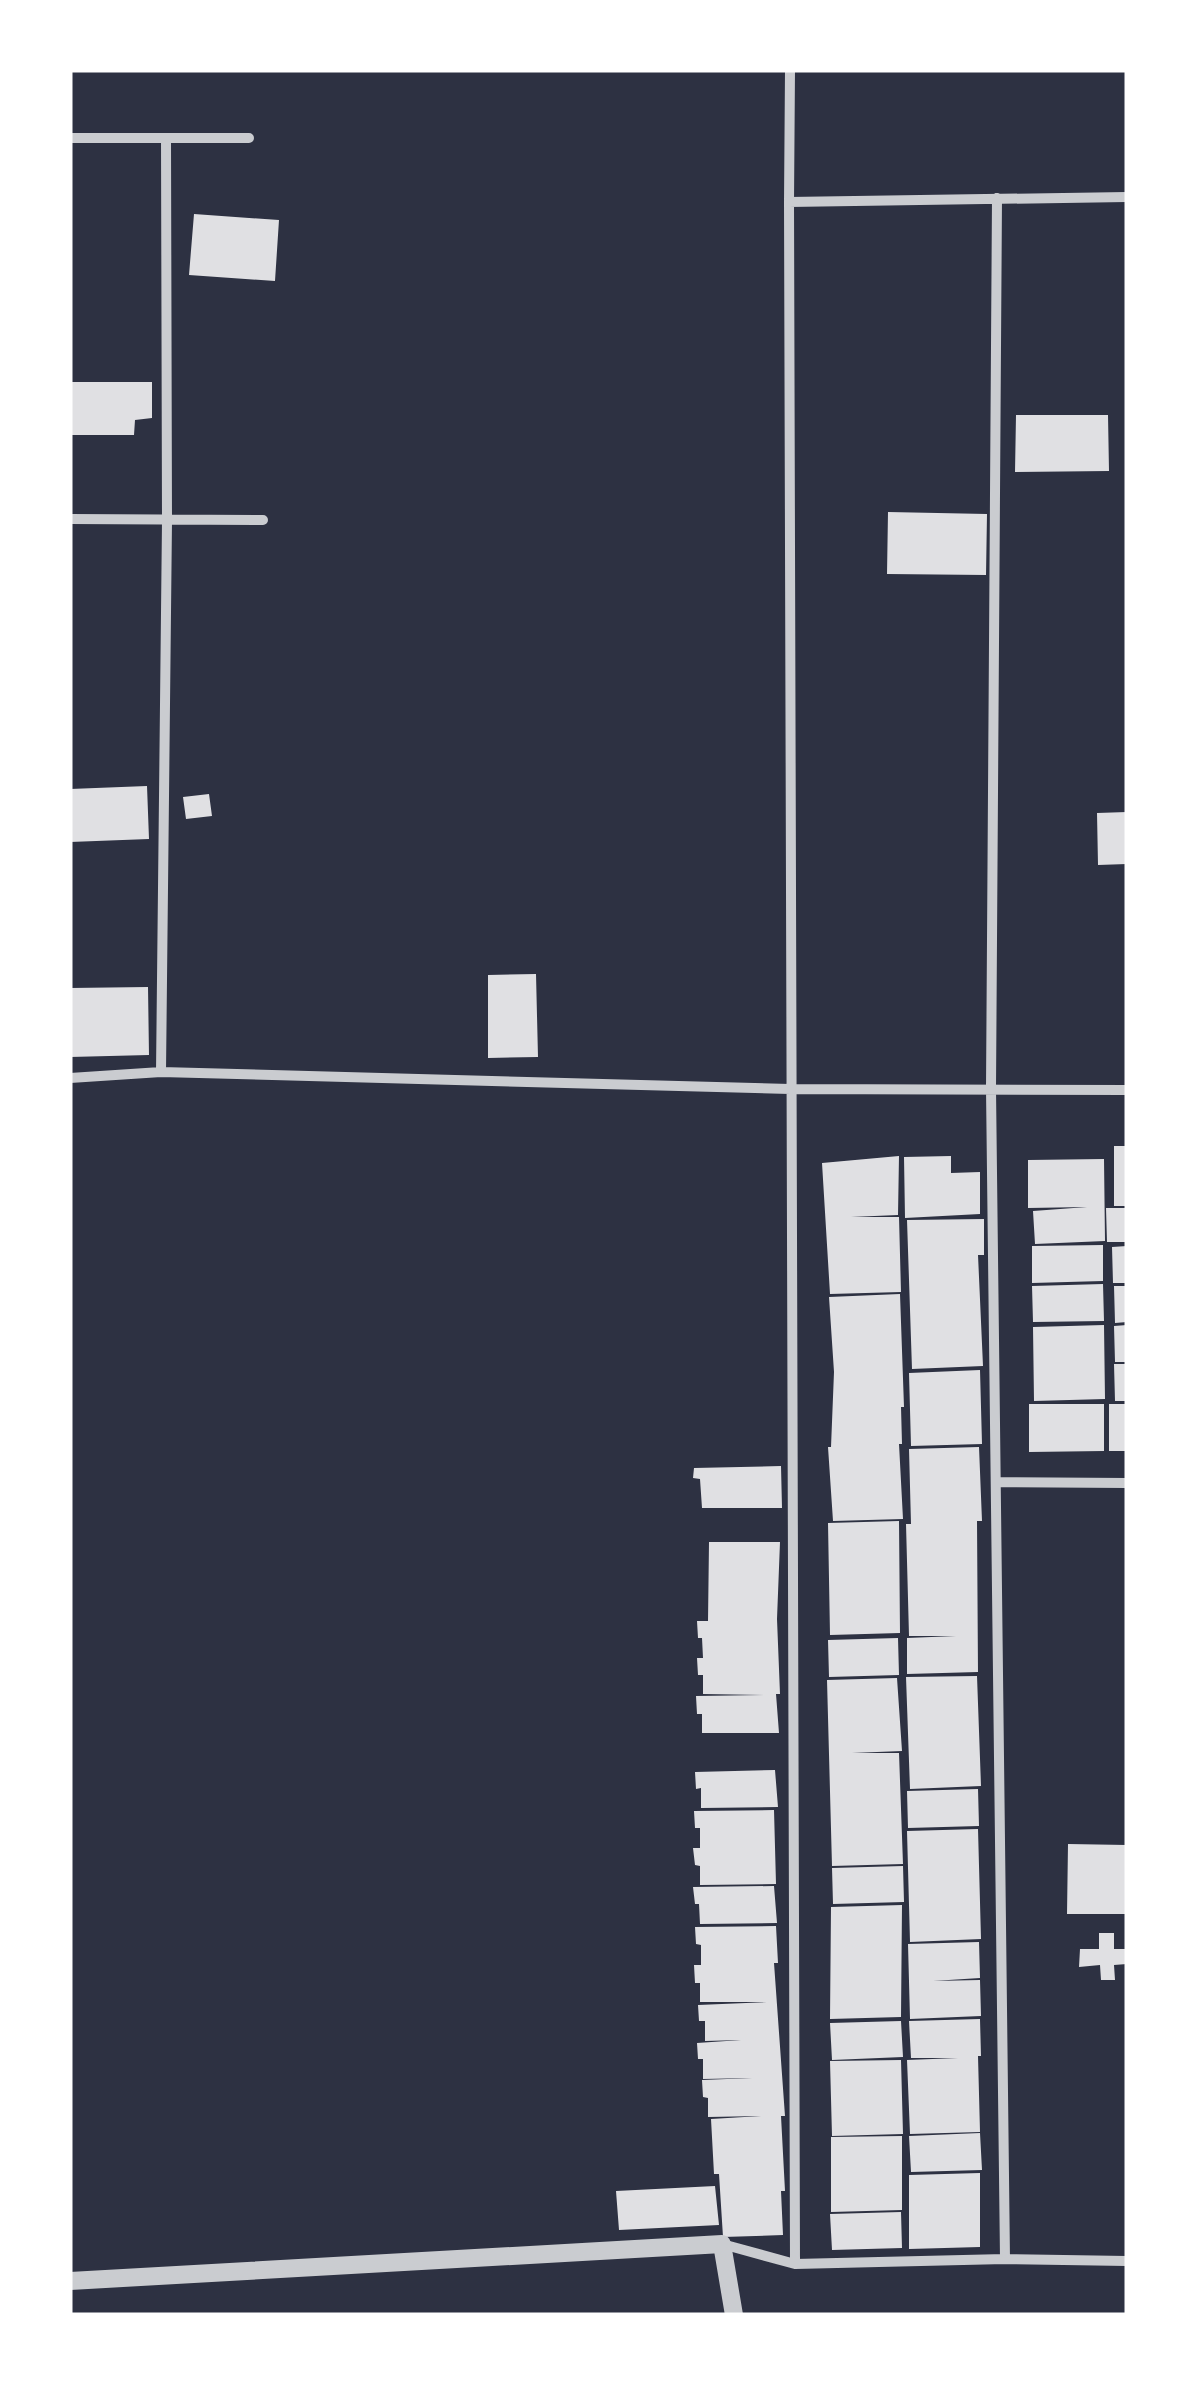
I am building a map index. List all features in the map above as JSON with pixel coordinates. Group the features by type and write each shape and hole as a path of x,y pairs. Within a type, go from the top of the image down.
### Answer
{"street":[{"path":"790,70 795,2264"},
{"path":"70,138 249,138"},
{"path":"161,1072 168,521 166,138"},
{"path":"789,202 1127,197"},
{"path":"997,198 991,1089 1006,2259"},
{"path":"70,519 263,520"},
{"path":"70,1078 161,1072 790,1089 1127,1090"},
{"path":"996,1482 1127,1482"},
{"path":"722,2244 734,2315"},
{"path":"70,2281 722,2244 795,2264 1006,2259 1127,2261"}],"building":[{"path":"194,214 279,220 275,281 189,275"},
{"path":"70,382 152,382 152,418 135,420 134,435 70,435"},
{"path":"1016,415 1108,415 1109,471 1015,472"},
{"path":"888,512 987,514 986,575 887,574"},
{"path":"147,786 149,839 70,842 70,789"},
{"path":"209,794 212,816 186,819 183,797"},
{"path":"1127,812 1127,864 1098,865 1097,813"},
{"path":"536,974 538,1057 488,1058 488,975"},
{"path":"148,987 149,1055 70,1057 70,988"},
{"path":"1114,1146 1127,1146 1127,1206 1114,1206"},
{"path":"899,1156 898,1215 851,1217 899,1217 901,1292 830,1294 822,1163"},
{"path":"951,1156 951,1173 980,1172 980,1214 905,1218 904,1157"},
{"path":"1104,1159 1105,1241 1035,1244 1033,1211 1087,1207 1028,1208 1028,1160"},
{"path":"1106,1208 1127,1208 1127,1242 1107,1242"},
{"path":"984,1219 984,1255 978,1255 983,1366 912,1369 907,1220"},
{"path":"1103,1245 1103,1281 1032,1283 1032,1246"},
{"path":"1127,1246 1127,1283 1113,1283 1112,1247"},
{"path":"1103,1284 1104,1321 1033,1322 1032,1286"},
{"path":"1114,1286 1127,1286 1127,1322 1115,1323"},
{"path":"900,1294 903,1519 833,1521 828,1447 834,1372 829,1297"},
{"path":"1104,1325 1105,1399 1034,1401 1033,1327"},
{"path":"1127,1325 1127,1362 1115,1362 1114,1326"},
{"path":"1114,1364 1127,1364 1127,1401 1115,1401"},
{"path":"980,1370 982,1444 911,1446 909,1373"},
{"path":"1029,1404 1104,1404 1104,1451 1029,1452"},
{"path":"1109,1404 1127,1404 1127,1451 1109,1451"},
{"path":"979,1447 982,1521 977,1521 978,1672 907,1674 907,1638 956,1636 909,1636 906,1524 911,1524 909,1449"},
{"path":"781,1466 782,1508 702,1508 700,1479 693,1478 694,1468"},
{"path":"899,1521 900,1633 830,1635 828,1523"},
{"path":"709,1542 780,1542 780,1694 776,1694 779,1733 702,1733 702,1714 697,1714 696,1696 768,1695 703,1694 703,1675 698,1675 697,1658 703,1658 702,1638 698,1638 697,1621 708,1621"},
{"path":"898,1638 899,1675 829,1677 828,1640"},
{"path":"977,1676 981,1786 910,1789 906,1677"},
{"path":"897,1678 902,1751 852,1753 899,1753 903,1864 832,1866 827,1680"},
{"path":"775,1770 778,1807 701,1808 701,1788 696,1789 695,1772"},
{"path":"978,1789 979,1826 908,1828 907,1791"},
{"path":"774,1810 776,1884 700,1885 700,1866 695,1865 693,1848 700,1848 700,1828 695,1828 694,1811"},
{"path":"978,1829 981,1939 910,1942 907,1831"},
{"path":"1068,1844 1127,1845 1127,1914 1067,1914"},
{"path":"903,1866 904,1902 833,1904 832,1868"},
{"path":"774,1886 777,1923 700,1924 693,1887"},
{"path":"902,1905 901,2017 830,2019 831,1907"},
{"path":"776,1926 778,1963 774,1963 785,2116 781,2116 783,2235 723,2237 711,2119 761,2116 708,2117 708,2098 703,2097 702,2080 752,2078 703,2079 703,2059 698,2059 697,2043 741,2040 705,2041 705,2021 699,2021 698,2005 767,2002 700,2002 700,1983 695,1983 694,1965 701,1965 701,1945 696,1944 695,1927"},
{"path":"1099,1933 1114,1933 1114,1949 1127,1949 1127,1964 1114,1965 1115,1980 1101,1980 1100,1965 1079,1967 1080,1949 1099,1949"},
{"path":"979,1942 980,1978 933,1981 980,1980 981,2016 910,2019 908,1944"},
{"path":"980,2019 980,2132 910,2134 907,2060 958,2058 911,2058 909,2021"},
{"path":"901,2021 903,2057 832,2060 830,2023"},
{"path":"901,2060 903,2134 832,2136 830,2061"},
{"path":"980,2133 982,2170 911,2172 909,2136"},
{"path":"902,2136 902,2210 831,2212 831,2137"},
{"path":"980,2173 980,2247 909,2249 909,2175"},
{"path":"715,2186 719,2225 619,2230 616,2191"},
{"path":"901,2212 902,2248 832,2250 830,2214"}]}
